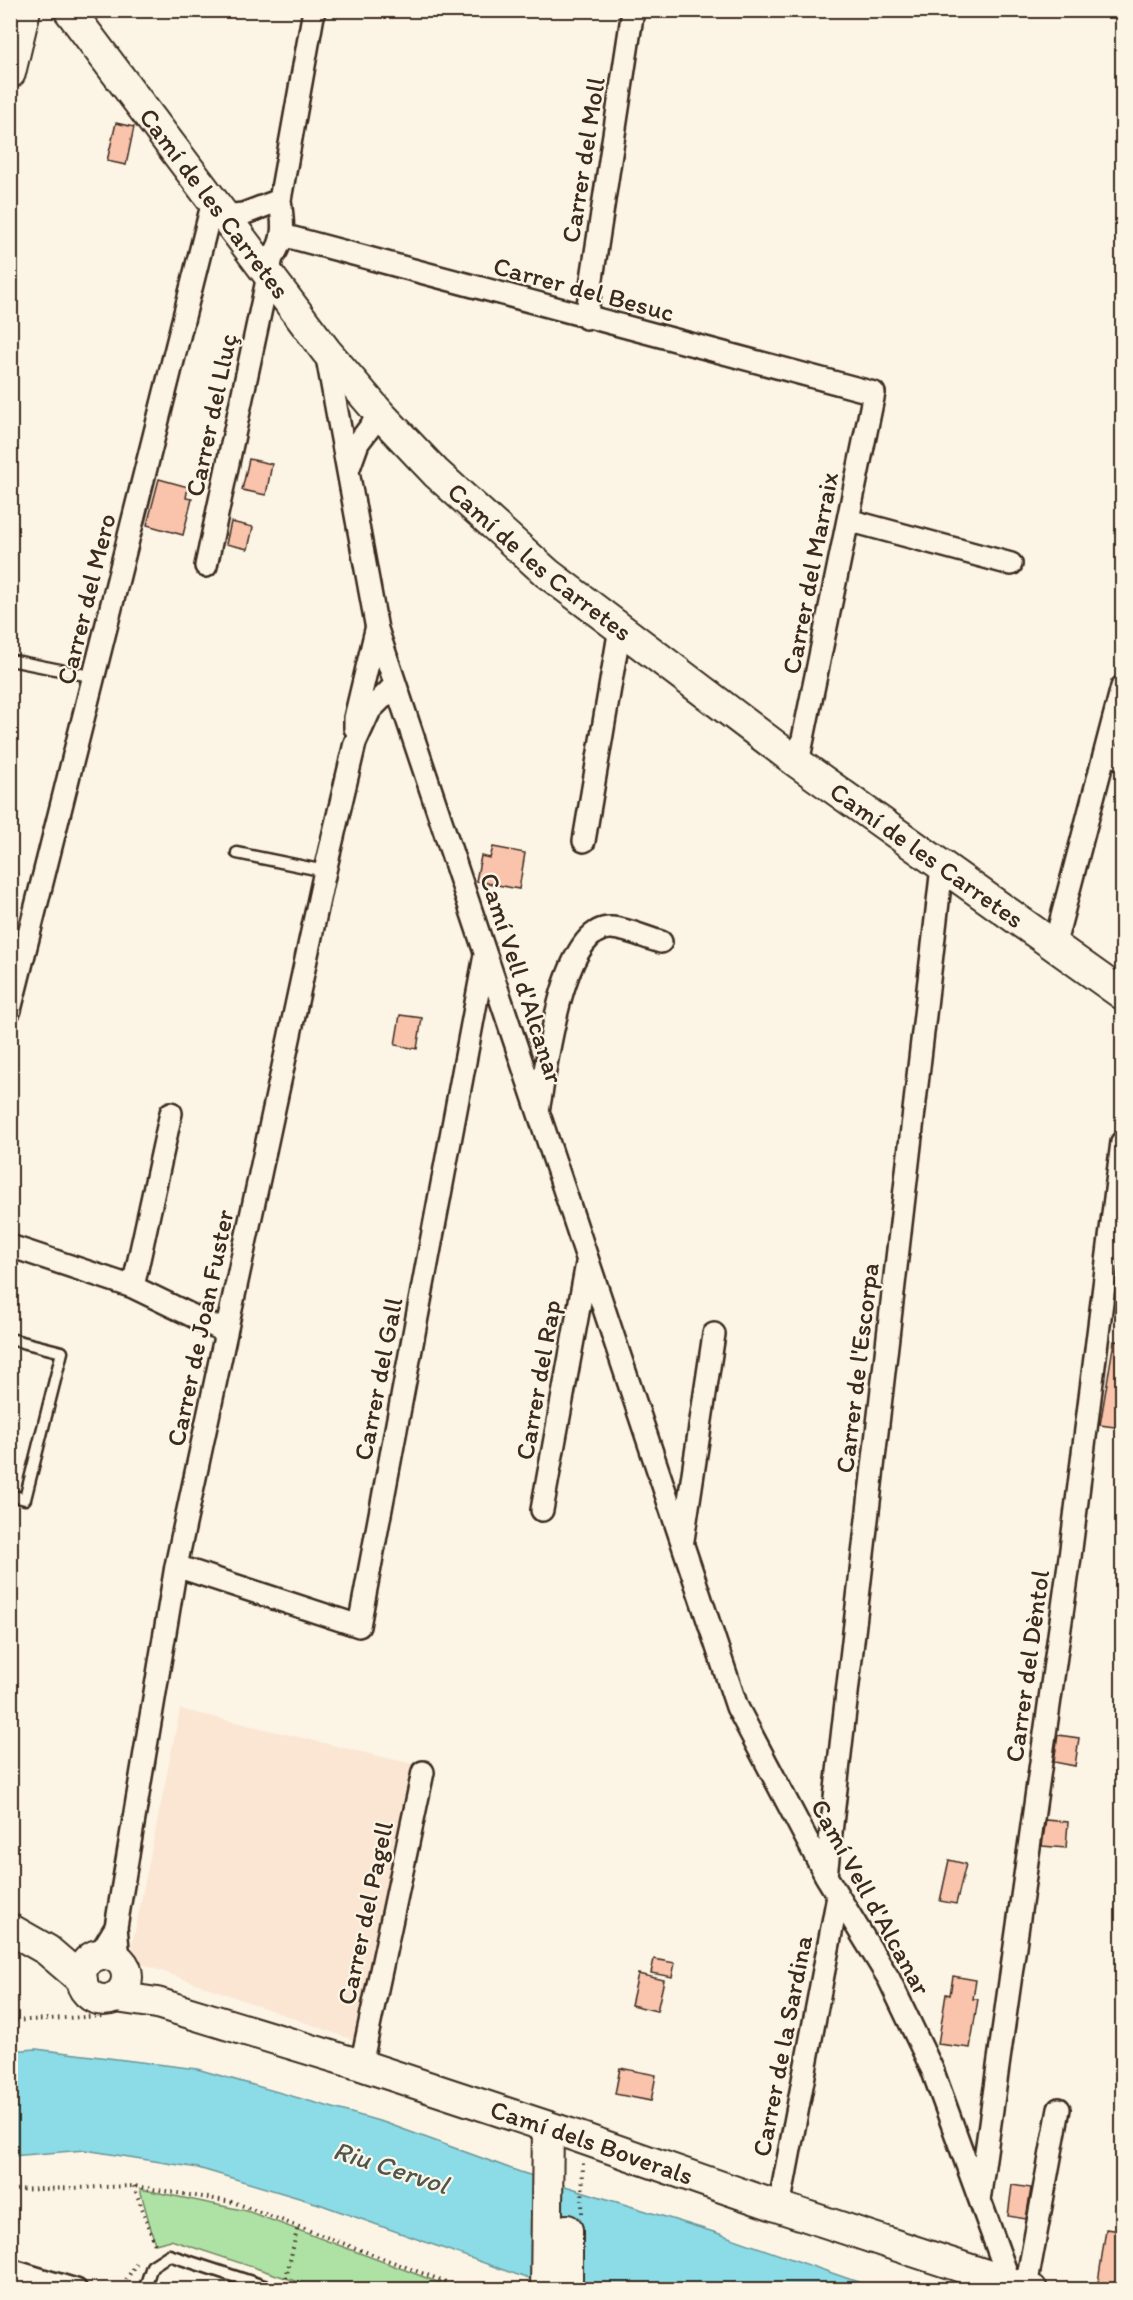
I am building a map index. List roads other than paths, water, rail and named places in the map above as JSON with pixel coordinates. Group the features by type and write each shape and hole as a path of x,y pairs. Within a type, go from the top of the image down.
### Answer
{"street":[{"path":"10,74 25,10"},
{"name":"Camí de les Carretes","path":"69,10 376,420 548,573 798,763 1122,994"},
{"path":"282,235 280,200 314,10"},
{"name":"Carrer del Moll","path":"586,318 633,10"},
{"path":"219,208 243,214 280,200"},
{"name":"Carrer del Mero","path":"10,1010 219,208"},
{"name":"Carrer del Besuc","path":"282,235 586,318 874,393"},
{"name":"Carrer del Lluç","path":"206,566 272,257 280,247 282,235"},
{"name":"Camí Vell d'Alcanar","path":"326,351 377,629 737,1707 826,1876 889,1978 932,2069 980,2196 1022,2286"},
{"name":"Carrer del Marraix","path":"798,763 874,393"},
{"path":"338,423 348,409 376,420 348,469"},
{"path":"848,520 1011,564"},
{"path":"584,841 621,628"},
{"name":"Carrer de Joan Fuster","path":"355,743 355,718 377,629"},
{"path":"359,701 377,684 394,681"},
{"name":"Carrer de Joan Fuster","path":"106,1977 176,1566 325,872 355,743 370,710 394,681"},
{"path":"1054,947 1114,756 1122,687"},
{"name":"Carrer de Joan Fuster","path":"355,743 374,720 390,709 404,711"},
{"name":"Carrer de l'Escorpa","path":"826,1876 942,867"},
{"path":"538,1111 561,988 578,951 590,934 611,927 661,942"},
{"name":"Carrer del Gall","path":"176,1566 358,1626 485,953"},
{"path":"133,1287 171,1113"},
{"name":"Carrer del Dèntol","path":"980,2196 1071,1545 1122,1142"},
{"path":"10,1246 133,1287 226,1332"},
{"name":"Carrer del Rap","path":"542,1510 588,1260"},
{"name":"Camí Vell d'Alcanar","path":"682,1544 714,1334"},
{"name":"Carrer del Pagell","path":"361,2065 423,1772"},
{"name":"Carrer de la Sardina","path":"779,2207 838,1896"},
{"name":"Camí dels Boverals","path":"10,1929 47,1950 157,2002 361,2065 558,2142 779,2207 1022,2286"},
{"path":"1022,2286 1059,2109"},
{"path":"546,2289 558,2142"},
{"path":"558,2142 567,2289"},
{"path":"10,2270 71,2289"}],"lane":[{"path":"15,661 95,677"},
{"path":"237,854 325,872"},
{"path":"10,1339 62,1352 25,1499 10,1496"},
{"path":"144,2289 152,2266 169,2255 276,2289"}],"water":[{"name":"Riu Cervol","path":"36,2049 197,2069 386,2123 520,2172 717,2233 878,2289 557,2289 319,2204 198,2168 85,2150 11,2156 11,2051"}]}
